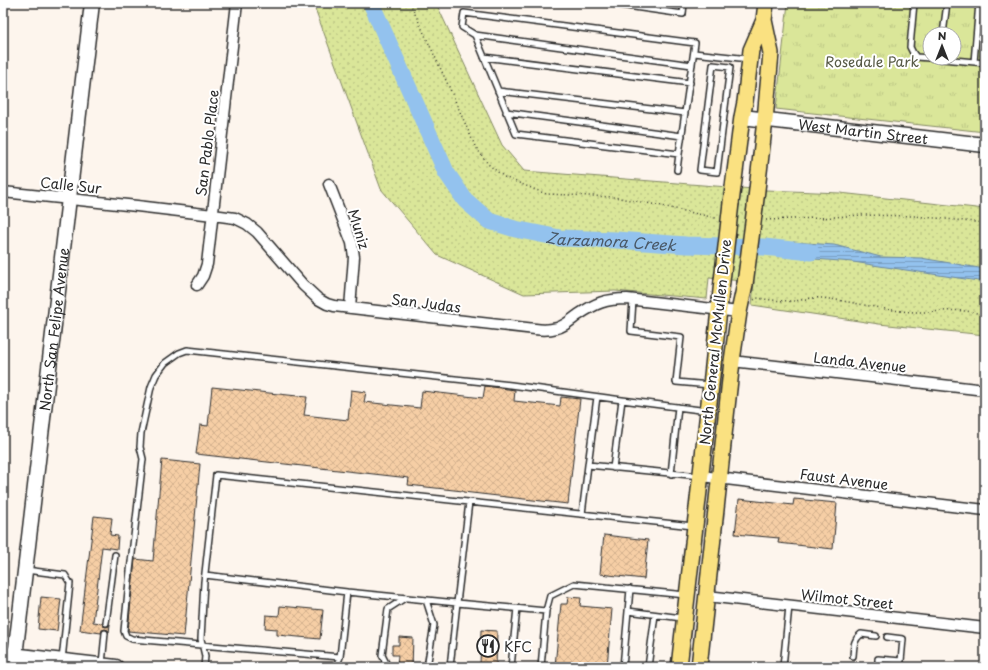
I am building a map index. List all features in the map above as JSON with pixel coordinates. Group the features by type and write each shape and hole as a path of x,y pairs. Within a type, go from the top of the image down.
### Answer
{"main road":[{"name":"North General McMullen Drive","path":"679,667 718,310 742,117 751,50 764,20 766,3"},
{"name":"North General McMullen Drive","path":"699,667 732,361 758,213 771,53 764,20"}],"street":[{"name":"North San Felipe Avenue","path":"11,659 25,570 92,3"},
{"name":"San Pablo Place","path":"197,285 203,276 207,264 237,3"},
{"name":"West Martin Street","path":"742,117 985,145"},
{"name":"Muniz","path":"329,184 352,243 354,257 350,308"},
{"name":"Calle Sur","path":"3,192 137,206"},
{"name":"San Judas","path":"137,206 235,218 257,232 303,285 318,299 327,304 350,308 548,330 566,324 593,306 615,299 740,312"},
{"name":"Landa Avenue","path":"732,361 985,390"},
{"name":"Faust Avenue","path":"701,476 985,510"},
{"name":"Wilmot Street","path":"707,596 985,628"},
{"path":"11,659 62,660 80,665 102,665 116,667"}],"lane":[{"path":"606,3 682,14 684,3"},
{"path":"914,3 910,47 916,57 922,57"},
{"path":"944,26 947,3"},
{"path":"974,62 979,3"},
{"path":"677,170 695,43 464,13 462,27 475,35 692,64"},
{"path":"475,35 516,134 679,154"},
{"path":"694,53 750,60"},
{"path":"484,57 690,83"},
{"path":"726,67 729,57"},
{"path":"962,61 985,63"},
{"path":"713,65 726,67 730,67 717,172 700,170 713,65"},
{"path":"498,91 685,113"},
{"path":"506,112 682,136"},
{"path":"633,300 631,331 681,337 676,382 711,385"},
{"path":"340,657 132,639 126,636 124,631 143,459 140,447 141,433 151,387 156,375 165,363 178,353 187,350 221,353 511,385 708,411"},
{"path":"582,514 597,397"},
{"path":"613,468 622,400"},
{"path":"671,474 678,407"},
{"path":"588,465 701,476"},
{"path":"204,667 205,656 201,639 205,576 216,475 695,526"},
{"path":"450,667 469,502"},
{"path":"106,623 115,555"},
{"path":"25,570 66,575 70,583 62,660"},
{"path":"205,576 405,598 546,611"},
{"path":"541,667 546,611 550,596 574,584 687,595"},
{"path":"622,667 630,589"},
{"path":"336,667 340,657 347,592"},
{"path":"388,667 382,655 388,609 405,598"},
{"path":"426,600 434,625 427,667"},
{"path":"783,667 789,606"},
{"path":"511,667 517,608"},
{"path":"628,611 684,618"},
{"path":"648,667 655,615"},
{"path":"102,665 105,634"},
{"path":"853,656 856,638 861,634 876,636"},
{"path":"878,667 878,659 901,661 903,639 887,637"}],"path":[{"path":"410,3 475,146 488,164 504,178 546,194 614,197 718,218"},
{"path":"758,213 782,220 861,216 915,216 985,223"},
{"path":"753,302 757,298 794,301 820,298 901,311 916,312 954,310 966,311 985,316"}],"green space":[{"path":"313,3 436,3 502,145 524,171 766,190 840,193 985,209 985,335 879,324 752,305 754,282 709,278 707,299 615,291 524,294 437,255 381,189"},
{"name":"Rosedale Park","path":"788,3 985,3 985,132 776,109"}],"water":[{"path":"793,242 834,245 881,257 921,258 985,269 985,282 853,262 788,257 788,251"}],"building":[{"path":"485,386 515,390 514,401 560,406 561,397 580,399 568,504 408,485 409,478 196,454 200,425 208,426 212,387 307,397 304,415 348,420 351,390 366,392 364,402 420,408 422,391 483,398"},
{"path":"162,460 200,464 184,636 128,631 135,559 153,561"},
{"path":"739,499 793,505 794,499 837,503 833,549 778,543 779,538 735,534"},
{"path":"94,516 112,518 110,535 118,536 117,549 102,547 93,622 102,623 103,626 106,627 110,624 109,633 108,630 105,629 102,630 101,633 80,630"},
{"path":"604,535 648,540 644,579 600,574"},
{"path":"41,597 61,599 57,631 38,629"},
{"path":"568,597 581,598 580,606 612,609 607,667 555,666 561,604 567,604"},
{"path":"280,606 323,610 320,639 277,635 277,629 265,628 266,615 279,616"},
{"path":"481,630 497,631 496,667 480,666"},
{"path":"399,637 413,638 412,667 397,667 398,655 392,655 392,645 399,645"}],"waterway":[{"name":"Zarzamora Creek","path":"371,3 446,172 465,200 489,221 515,229 560,238 686,245 764,247 811,252"}],"place":[{"name":"KFC","path":"488,646"}]}
